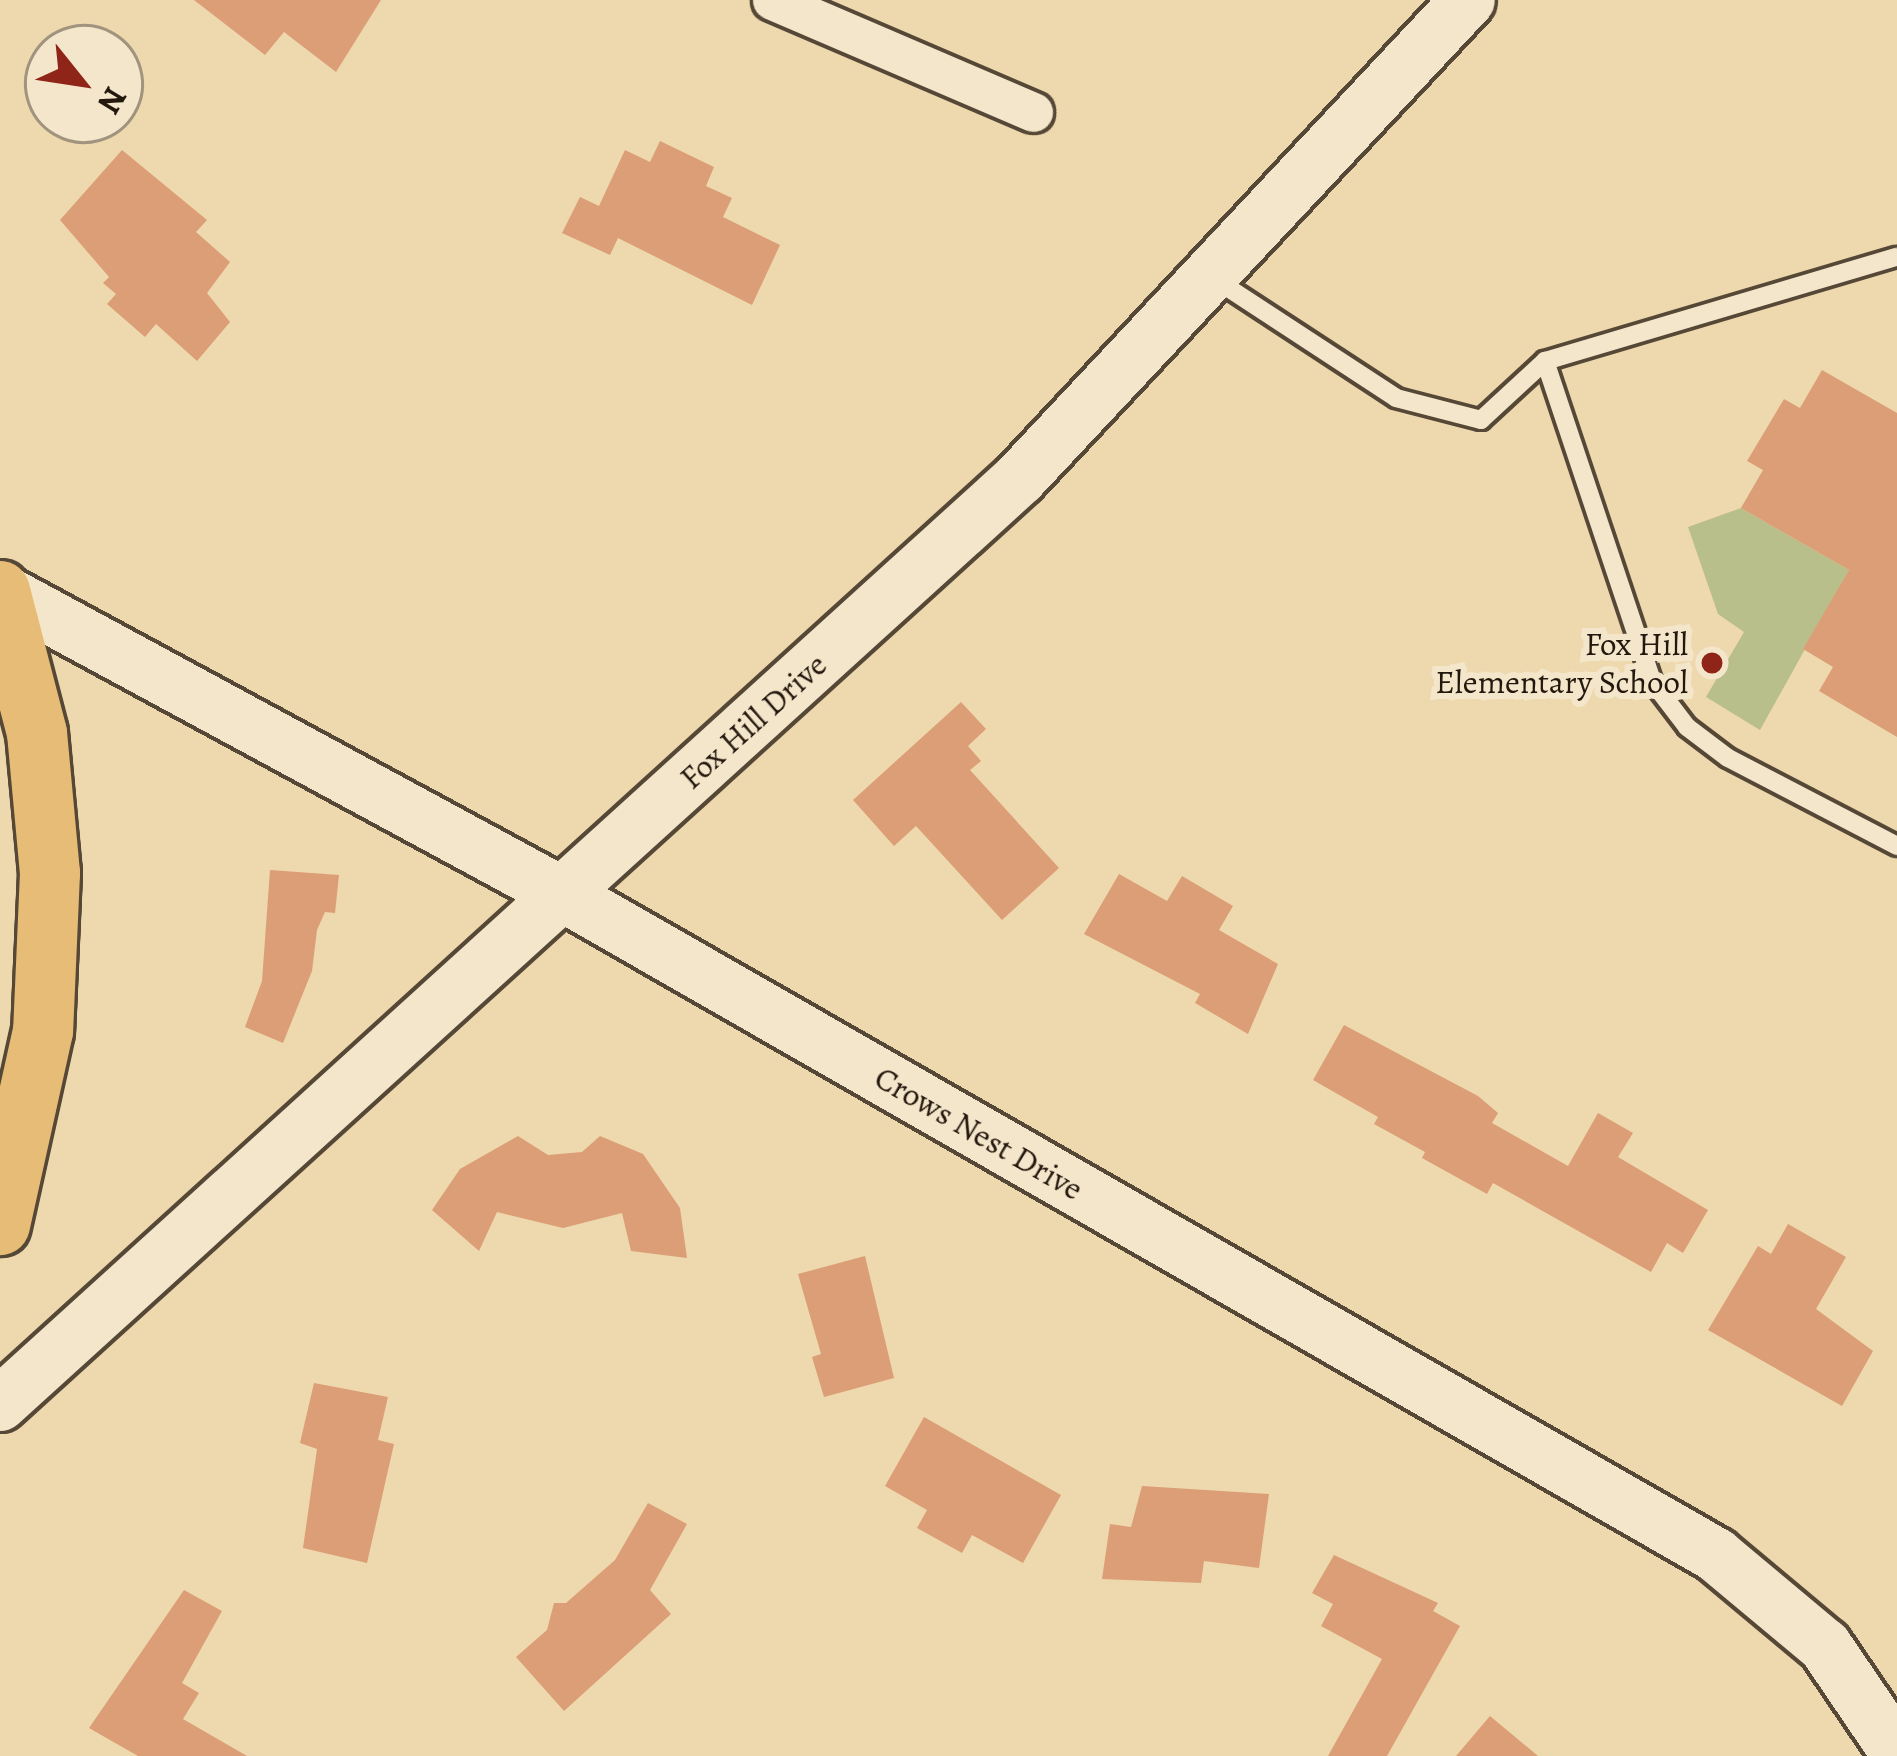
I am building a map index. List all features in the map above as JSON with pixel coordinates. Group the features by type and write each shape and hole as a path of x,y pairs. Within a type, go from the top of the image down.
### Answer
{"main road":[{"path":"0,590 37,733 50,873 44,1031 0,1225"}],"street":[{"path":"772,0 1033,112"},
{"name":"Fox Hill Drive","path":"0,1404 1020,478 1468,0"},
{"name":"Crows Nest Drive","path":"0,590 562,894 1716,1555 1825,1646 1897,1752"}],"lane":[{"path":"1210,276 1396,398 1481,420 1545,361 1897,257"},
{"path":"1545,361 1652,681 1687,727 1728,758 1897,846"}],"green space":[{"path":"1741,508 1849,570 1760,730 1706,697 1744,632 1718,614 1688,527"}],"building":[{"path":"194,0 381,0 336,72 284,32 265,55"},
{"path":"660,141 714,167 706,186 732,198 723,217 780,245 752,305 618,238 610,255 562,233 580,197 599,206 625,150 650,162"},
{"path":"122,150 207,220 196,232 230,262 207,293 230,322 197,361 156,324 145,337 107,304 116,294 103,283 109,277 60,220"},
{"path":"1822,370 1897,413 1897,737 1819,691 1833,667 1803,649 1849,570 1741,508 1763,470 1747,461 1784,399 1800,408"},
{"path":"961,702 986,729 968,746 981,761 970,770 1059,868 1002,920 916,826 894,846 853,800"},
{"path":"270,870 339,875 335,913 325,912 317,930 312,971 283,1043 245,1027 262,981"},
{"path":"1119,874 1167,901 1182,876 1233,906 1219,930 1278,964 1248,1034 1195,1003 1200,994 1084,934"},
{"path":"1344,1025 1478,1096 1498,1113 1492,1123 1568,1166 1598,1113 1633,1133 1618,1157 1708,1210 1683,1253 1667,1243 1651,1272 1493,1183 1487,1194 1422,1158 1425,1152 1374,1124 1378,1117 1313,1080"},
{"path":"518,1136 548,1155 582,1152 600,1136 643,1154 680,1208 687,1258 631,1251 622,1213 563,1228 497,1212 479,1251 432,1210 460,1169"},
{"path":"1788,1224 1846,1257 1816,1309 1873,1351 1842,1406 1708,1330 1758,1246 1771,1254"},
{"path":"865,1256 894,1378 824,1397 812,1357 821,1354 798,1274"},
{"path":"314,1383 388,1397 378,1440 394,1444 367,1563 303,1548 317,1449 300,1443"},
{"path":"924,1417 1061,1495 1023,1563 972,1535 962,1553 917,1528 927,1510 885,1486"},
{"path":"1142,1486 1269,1494 1259,1568 1204,1561 1201,1583 1102,1579 1110,1524 1131,1527"},
{"path":"648,1503 687,1524 650,1590 671,1614 564,1711 516,1657 547,1630 554,1603 566,1603 615,1560"},
{"path":"1334,1555 1438,1603 1433,1611 1460,1626 1387,1756 1328,1756 1382,1659 1321,1626 1333,1604 1312,1593"},
{"path":"184,1590 222,1611 182,1683 199,1693 183,1719 247,1756 138,1756 89,1728"},
{"path":"1490,1716 1538,1756 1456,1756"}],"place":[{"name":"Fox Hill Elementary School","path":"1712,663"}]}
